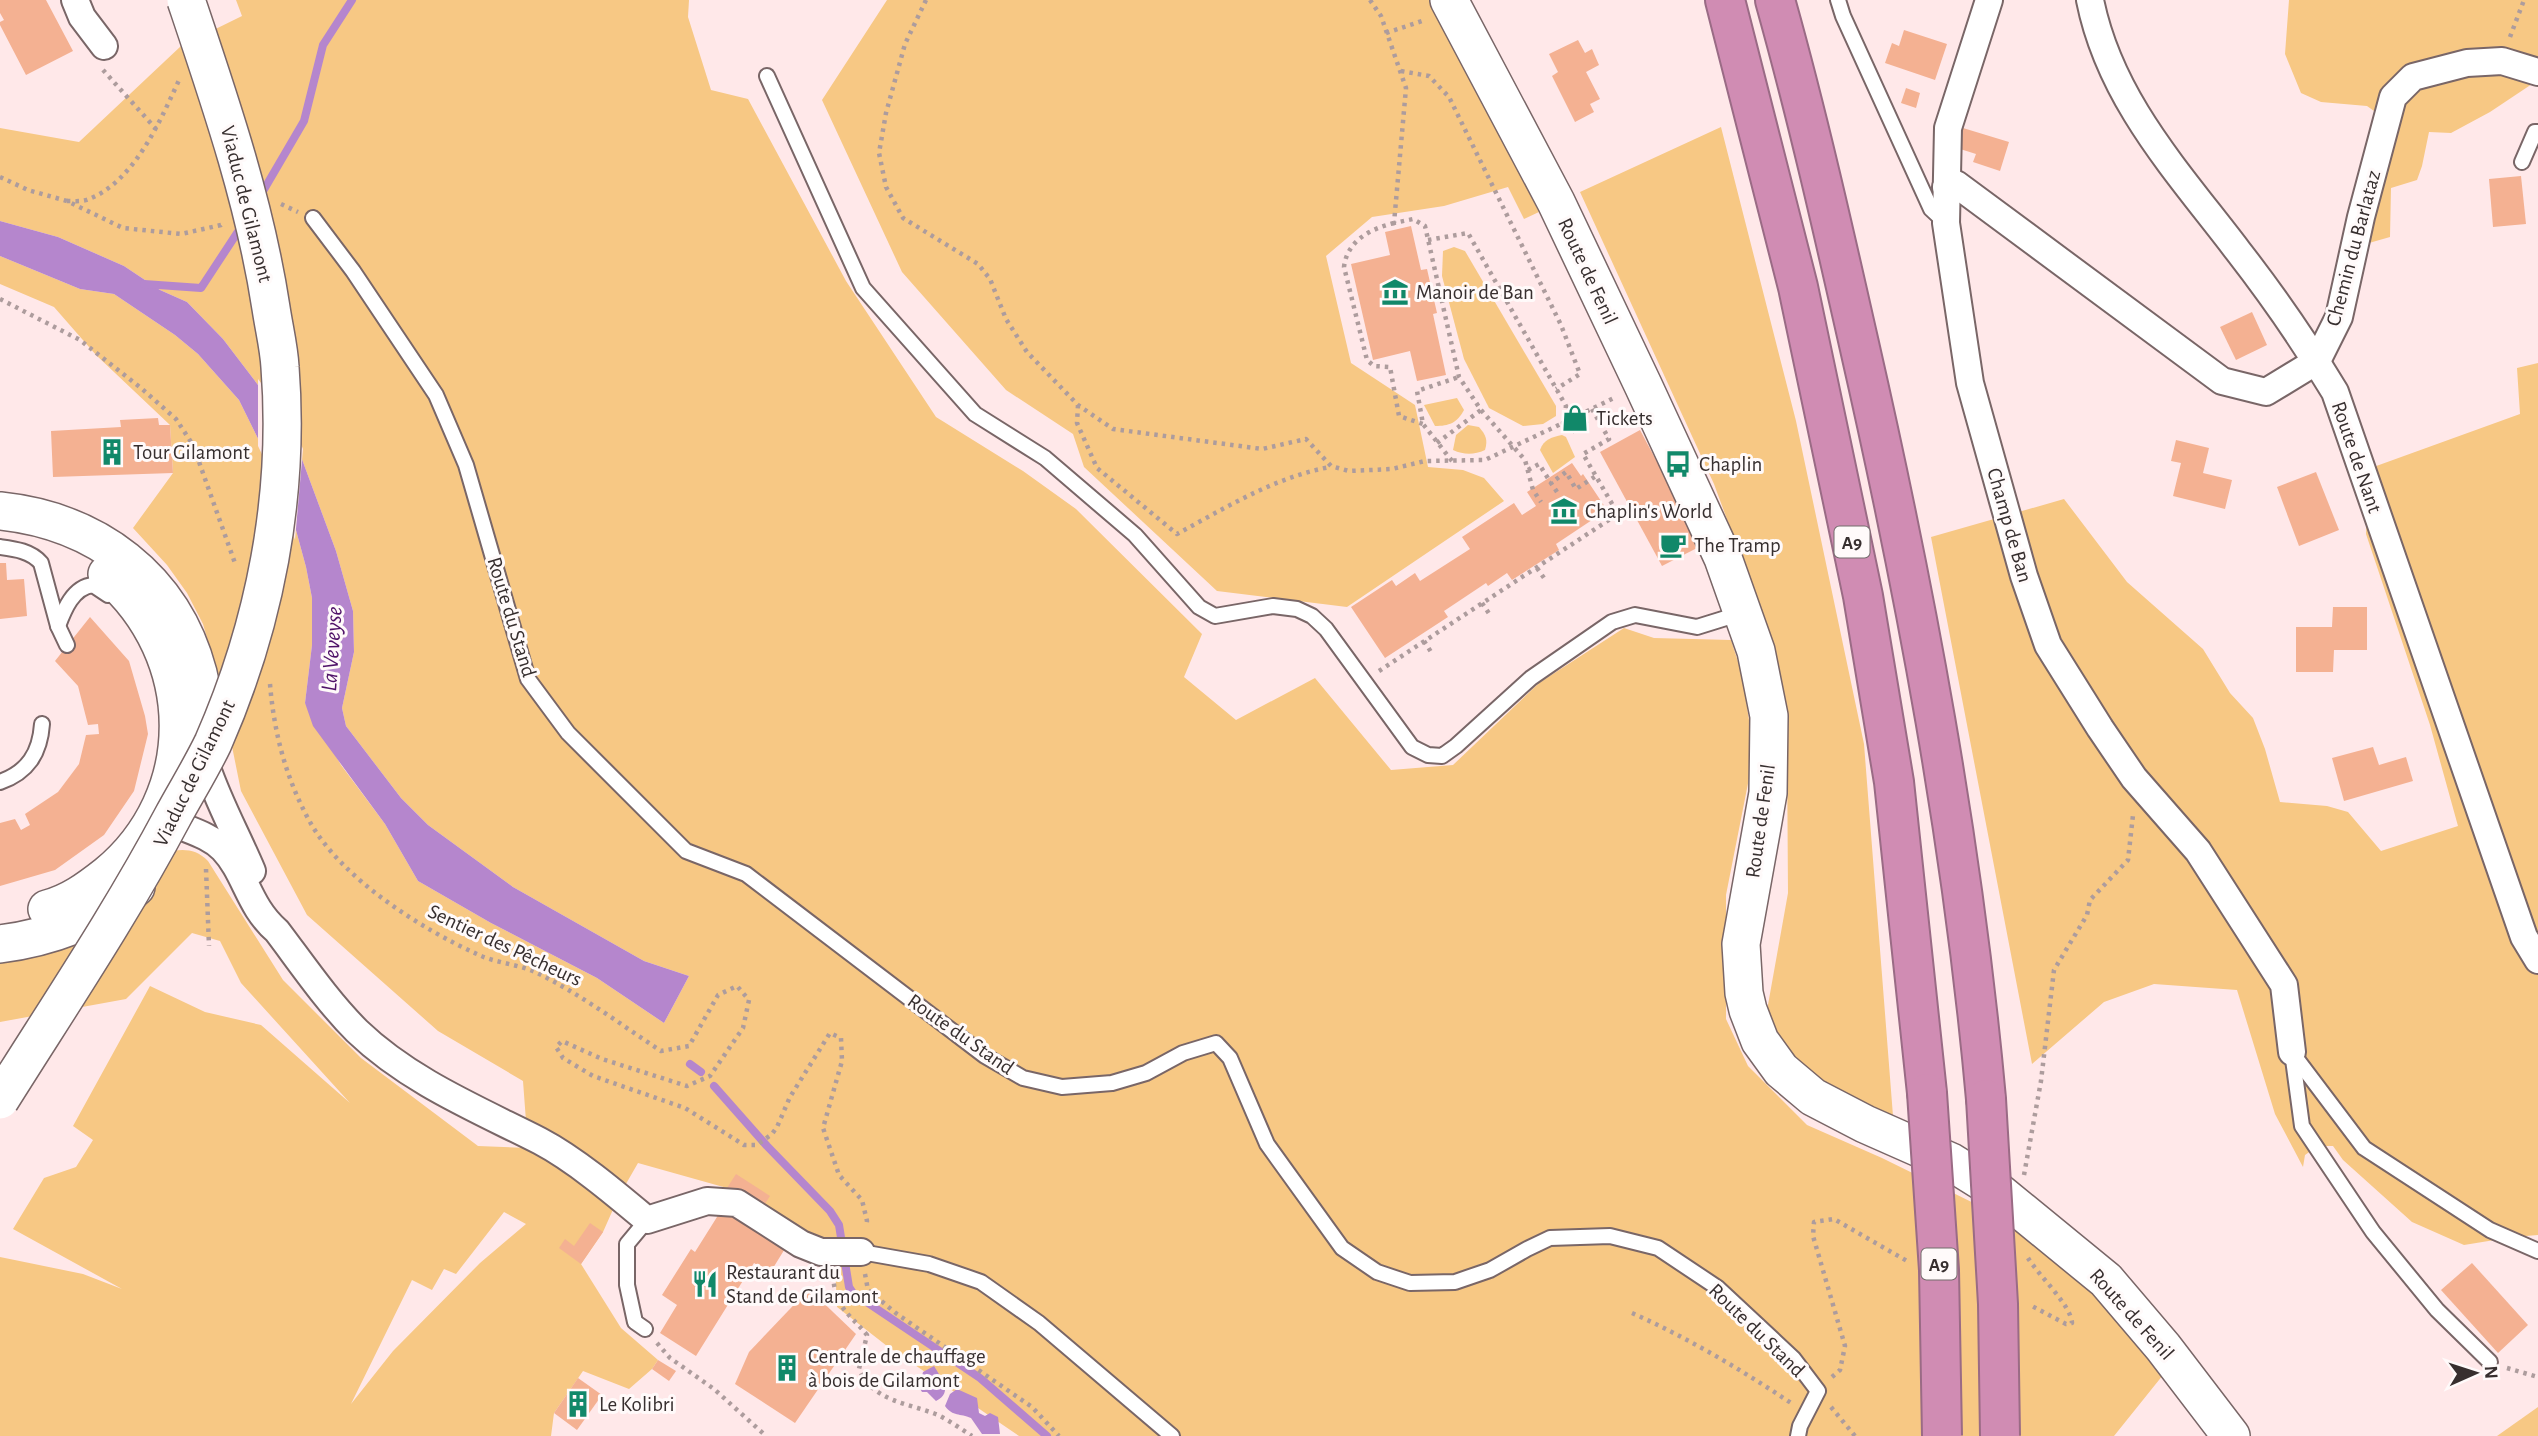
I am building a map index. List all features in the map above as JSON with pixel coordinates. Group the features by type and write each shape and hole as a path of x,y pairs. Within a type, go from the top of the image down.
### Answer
{"highway":[{"name":"A9","path":"1725,0 1798,286 1863,596 1894,782 1927,1093 1939,1270 1942,1436"},
{"name":"A9","path":"1775,0 1839,254 1910,579 1953,822 1977,994 1986,1099 1997,1262 2000,1436"}],"street":[{"path":"75,0 82,17 104,46"},
{"name":"Viaduc de Gilamont","path":"0,1100 139,880 212,746 236,687 270,564 282,434 280,365 263,255 225,117 186,0"},
{"name":"Champ de Ban","path":"1989,0 1948,128 1946,223 1970,383 2024,576 2048,645 2100,728 2134,778 2198,850 2284,985 2292,1052"},
{"name":"Route de Nant","path":"2090,0 2100,38 2121,90 2145,130 2245,259 2317,361 2335,392 2521,929 2538,960"},
{"name":"Route de Fenil","path":"1439,9 1556,202 1723,558 1756,651 1769,716 1768,793 1741,944 1744,993 1760,1041 1781,1070 1812,1097 1864,1124 1951,1161 1996,1190 2096,1272 2163,1347 2231,1436"},
{"name":"Chemin du Barlataz","path":"2317,361 2339,317 2361,217 2393,97 2413,77 2467,63 2502,61 2538,72"},
{"path":"1946,187 1956,184 2002,216 2222,381 2266,392 2317,361"},
{"path":"0,511 31,514 87,535 113,549 163,597 176,619 198,673 203,702 204,759 214,790 233,826 277,931"},
{"path":"0,534 53,545 96,565 123,588 146,618 161,644 172,673 180,728 167,789 147,832 124,860 87,891 59,906 0,920"},
{"path":"0,944 23,941 61,929 109,908 128,894 165,852 192,831 194,792 204,759"},
{"path":"192,831 221,847 230,858 265,921 277,931 331,1000 367,1039 418,1077 453,1099 542,1142 619,1196 648,1220 707,1201 737,1203 801,1244 846,1252"}],"lane":[{"path":"1838,0 1931,209 1946,223"},
{"path":"767,76 863,288 975,414 1045,458 1125,527 1199,607 1215,616 1273,606 1312,616 1326,629 1412,747 1428,755 1442,755 1456,746 1531,678 1612,622 1635,615 1698,627 1743,612"},
{"path":"2522,162 2529,143 2535,132 2538,132"},
{"name":"Route du Stand","path":"313,218 353,271 436,395 466,465 528,679 568,733 686,851 746,874 985,1056 1023,1078 1062,1087 1112,1083 1146,1073 1183,1053 1216,1043 1230,1058 1267,1144 1342,1248 1377,1272 1410,1283 1454,1282 1490,1270 1550,1238 1610,1236 1658,1248 1718,1288 1793,1358 1818,1391 1798,1436"},
{"path":"0,547 27,553 41,562 58,626 67,645"},
{"path":"58,626 69,602 86,586 93,585 146,618"},
{"path":"0,782 25,769 38,750 42,724"},
{"path":"2292,1052 2364,1148 2490,1230 2538,1251"},
{"path":"2292,1052 2302,1126 2373,1232 2437,1310 2490,1362"},
{"path":"645,1329 635,1322 627,1285 627,1244 648,1220"},
{"path":"846,1252 929,1264 981,1282 1039,1323 1172,1436"}],"path":[{"path":"926,0 905,44 878,153 886,187 903,218 978,264 990,279 1006,319 1027,352 1078,405 1113,429 1262,449 1306,439 1331,467"},
{"path":"1370,0 1381,16 1406,88 1394,223"},
{"path":"2502,61 2524,0"},
{"path":"1386,33 1439,9"},
{"path":"1400,71 1429,76 1449,97 1562,325 1580,374 1556,389"},
{"path":"106,76 156,129"},
{"path":"67,201 88,200 109,187 131,165 156,129 180,76"},
{"path":"0,177 28,190 67,201 123,228 181,234 221,225 228,219"},
{"path":"271,202 313,218"},
{"path":"1423,424 1399,416 1390,367 1374,366 1367,360 1345,267 1346,254 1372,229 1413,219 1425,226 1459,377 1481,410 1525,460 1533,490 1541,502"},
{"path":"1364,681 1618,514 1583,454 1609,439 1592,409 1581,414 1587,424 1569,433 1563,423 1566,406 1468,233 1428,240"},
{"path":"0,299 80,340 176,419 193,445 237,569"},
{"path":"1452,461 1423,424 1417,391 1459,377"},
{"path":"1078,405 1077,423 1097,468 1177,534 1251,494 1313,470 1331,467 1349,471 1381,470 1426,461 1485,460 1563,423"},
{"path":"1437,443 1481,410"},
{"path":"1528,470 1539,464 1557,492"},
{"path":"1551,482 1566,472 1576,489 1596,476"},
{"path":"1536,567 1544,578"},
{"path":"1482,603 1490,615"},
{"path":"1424,641 1433,655"},
{"name":"Sentier des Pêcheurs","path":"269,671 277,737 289,779 311,824 337,858 392,906 445,939 482,957 533,971 572,992 662,1051 689,1045 718,995 737,986 749,1000 743,1028 710,1076 687,1086 602,1059 562,1041 556,1047 563,1058 593,1076 685,1108 744,1145 757,1145 772,1134 790,1097 830,1032 841,1038 842,1061 823,1128 839,1175 862,1200 867,1221 846,1252"},
{"path":"192,831 209,946"},
{"path":"846,1252 834,1288 842,1309 867,1335 860,1360 859,1369 862,1376 873,1390 881,1395 940,1416 972,1436"},
{"path":"846,1252 868,1290 897,1314 1032,1407 1059,1436"},
{"path":"1632,1313 1672,1331 1736,1366 1806,1413"},
{"path":"645,1329 670,1358 715,1389 766,1436"},
{"path":"2490,1362 2538,1377"},
{"path":"1818,1391 1855,1436"}],"shaded area":[{"path":"236,0 689,0 688,17 711,90 748,99 846,281 936,417 1023,471 1076,509 1202,634 1184,677 1236,720 1315,678 1391,770 1453,765 1539,683 1624,628 1654,638 1731,640 1742,674 1754,753 1726,895 1726,1019 1748,1066 1807,1125 1882,1158 1998,1215 2051,1254 2115,1315 2163,1375 2114,1436 1019,1436 887,1346 837,1307 835,1265 727,1188 638,1163 603,1232 581,1264 621,1328 658,1360 652,1369 629,1389 583,1371 554,1413 551,1436 0,1436 0,1257 83,1274 122,1289 13,1229 44,1178 76,1167 93,1140 73,1126 150,986 205,1012 261,1025 350,1103 241,983 220,941 192,933 126,999 0,1022 0,960 165,852 188,850 208,861 283,980 361,1058 478,1146 528,1148 523,1081 438,1031 307,915 241,791 217,672 203,624 187,593 167,565 133,528 173,473 170,425 96,355 54,307 0,284 0,256 80,289 114,294 198,354 239,400 276,475 293,519 306,567 312,598 312,645 305,703 341,765 385,824 418,881 491,923 597,978 664,1023 689,976 644,961 513,887 428,825 401,798 346,726 342,708 354,652 353,611 336,551 290,427 223,339 187,302 160,290 124,266 58,237 0,221 0,128 79,142 181,46 242,16","holes":["504,1212 526,1224 480,1263 393,1351 351,1404 412,1280 432,1290 444,1269 456,1274"]},
{"path":"887,0 1433,0 1539,212 1524,219 1508,187 1444,206 1372,217 1326,256 1351,363 1415,405 1428,467 1463,470 1484,478 1504,501 1347,607 1217,591 1084,467 1073,434 1006,390 902,272 822,100"},
{"path":"2289,0 2538,0 2538,80 2490,112 2451,133 2429,132 2417,180 2391,188 2390,237 2362,245 2384,118 2367,106 2321,102 2301,93 2285,54"},
{"path":"1721,127 1796,421 1864,744 1893,1116 1835,1092 1788,1059 1766,1016 1788,893 1787,745 1774,647 1714,484 1580,192"},
{"path":"1454,247 1465,251 1556,406 1556,416 1543,424 1523,426 1489,408 1464,359 1442,276 1443,251"},
{"path":"2538,363 2538,1235 2464,1245 2412,1222 2343,1160 2333,1146 2318,1146 2305,1155 2303,1167 2275,1114 2237,990 2154,984 2104,1002 2032,1064 1931,537 2064,499 2127,582 2203,649 2230,693 2253,718 2280,802 2327,806 2348,812 2381,851 2458,826 2430,725 2366,534 2368,469 2520,414 2517,368"},
{"path":"1457,398 1464,410 1458,418 1452,423 1435,426 1424,405"},
{"path":"1468,425 1479,427 1486,440 1485,450 1469,454 1453,450 1456,435"},
{"path":"1562,435 1566,437 1575,457 1553,473 1540,450 1549,439"},
{"path":"2538,1407 2538,1436 2497,1436"}],"water":[{"name":"La Veveyse","path":"0,221 58,237 124,266 160,290 187,302 223,339 290,427 336,551 353,611 354,652 342,708 346,726 401,798 428,825 513,887 644,961 689,976 664,1023 597,978 491,923 418,881 385,824 313,726 305,703 312,645 312,598 306,567 293,519 276,475 239,400 198,354 114,294 80,289 0,256"},
{"path":"934,1366 945,1389 936,1401 919,1387 923,1372"},
{"path":"957,1389 977,1398 979,1413 985,1416 990,1413 998,1417 1000,1434 982,1434 971,1418 954,1413 945,1406 950,1394"}],"pier":[{"path":"258,379 293,425 303,449 295,540 273,477 258,446"}],"building":[{"path":"0,0 46,0 73,51 26,75 0,25 4,20 0,13"},
{"path":"1904,30 1947,44 1935,80 1885,63 1892,43 1899,46"},
{"path":"1578,40 1585,53 1592,49 1599,65 1586,72 1600,99 1590,104 1594,112 1575,122 1552,76 1558,72 1549,54"},
{"path":"1906,88 1920,93 1916,108 1901,103"},
{"path":"1963,128 2009,142 2000,171 1973,162 1976,154 1957,148"},
{"path":"2521,176 2526,224 2493,227 2489,179"},
{"name":"Manoir de Ban","path":"1411,226 1421,270 1427,269 1446,375 1417,381 1410,351 1373,360 1351,264 1390,255 1385,232"},
{"path":"2252,312 2267,345 2236,360 2220,327"},
{"path":"1575,408 1583,423 1574,428 1566,413"},
{"name":"Tour Gilamont","path":"158,418 159,425 170,425 173,473 53,477 51,431 121,427 120,420"},
{"path":"1640,430 1688,520 1697,548 1662,566 1600,452"},
{"path":"2176,440 2209,448 2203,473 2232,480 2225,509 2173,496 2181,463 2171,461"},
{"name":"Chaplin's World","path":"1572,463 1581,476 1583,474 1607,510 1556,544 1559,550 1512,580 1507,573 1488,586 1486,583 1444,611 1448,617 1385,658 1351,607 1392,580 1396,586 1415,573 1420,581 1470,549 1462,537 1514,503 1522,515 1536,506 1527,492"},
{"path":"2316,472 2339,530 2299,546 2277,487"},
{"path":"0,563 6,563 7,580 24,579 27,616 0,619"},
{"path":"2333,607 2367,607 2367,650 2334,650 2333,672 2296,672 2296,627 2332,627"},
{"path":"90,617 129,661 145,716 148,734 134,791 104,835 55,870 0,886 0,823 15,819 21,830 30,825 25,814 58,792 79,764 86,735 99,734 98,724 88,725 78,686 55,661"},
{"path":"2373,747 2379,765 2406,757 2413,781 2344,801 2332,758"},
{"path":"736,1174 770,1196 761,1210 727,1188"},
{"name":"Restaurant du Stand de Gilamont","path":"722,1209 786,1247 770,1273 754,1263 696,1356 660,1333 677,1305 662,1295 691,1249 695,1252"},
{"path":"590,1223 603,1232 581,1264 559,1248 565,1239 574,1246"},
{"path":"2472,1263 2528,1325 2498,1353 2441,1290"},
{"name":"Centrale de chauffage à bois de Gilamont","path":"809,1289 856,1334 795,1423 735,1384 749,1352"},
{"path":"658,1360 676,1371 669,1381 652,1369"},
{"name":"Le Kolibri","path":"578,1378 602,1395 577,1430 554,1413"}],"waterway":[{"path":"259,198 304,121 323,45 352,0"},
{"path":"144,284 201,288 243,224"},
{"path":"690,1064 701,1072"},
{"path":"714,1086 830,1211 839,1225 849,1287 853,1293 980,1378 1047,1436"}],"place":[{"name":"Manoir de Ban","path":"1395,292"},
{"name":"Tickets","path":"1575,418"},
{"name":"Tour Gilamont","path":"112,452"},
{"name":"Chaplin","path":"1678,464"},
{"name":"Chaplin's World","path":"1564,511"},
{"name":"The Tramp","path":"1673,545"},
{"name":"Restaurant du Stand de Gilamont","path":"705,1284"},
{"name":"Centrale de chauffage à bois de Gilamont","path":"787,1368"},
{"name":"Le Kolibri","path":"578,1404"}]}
